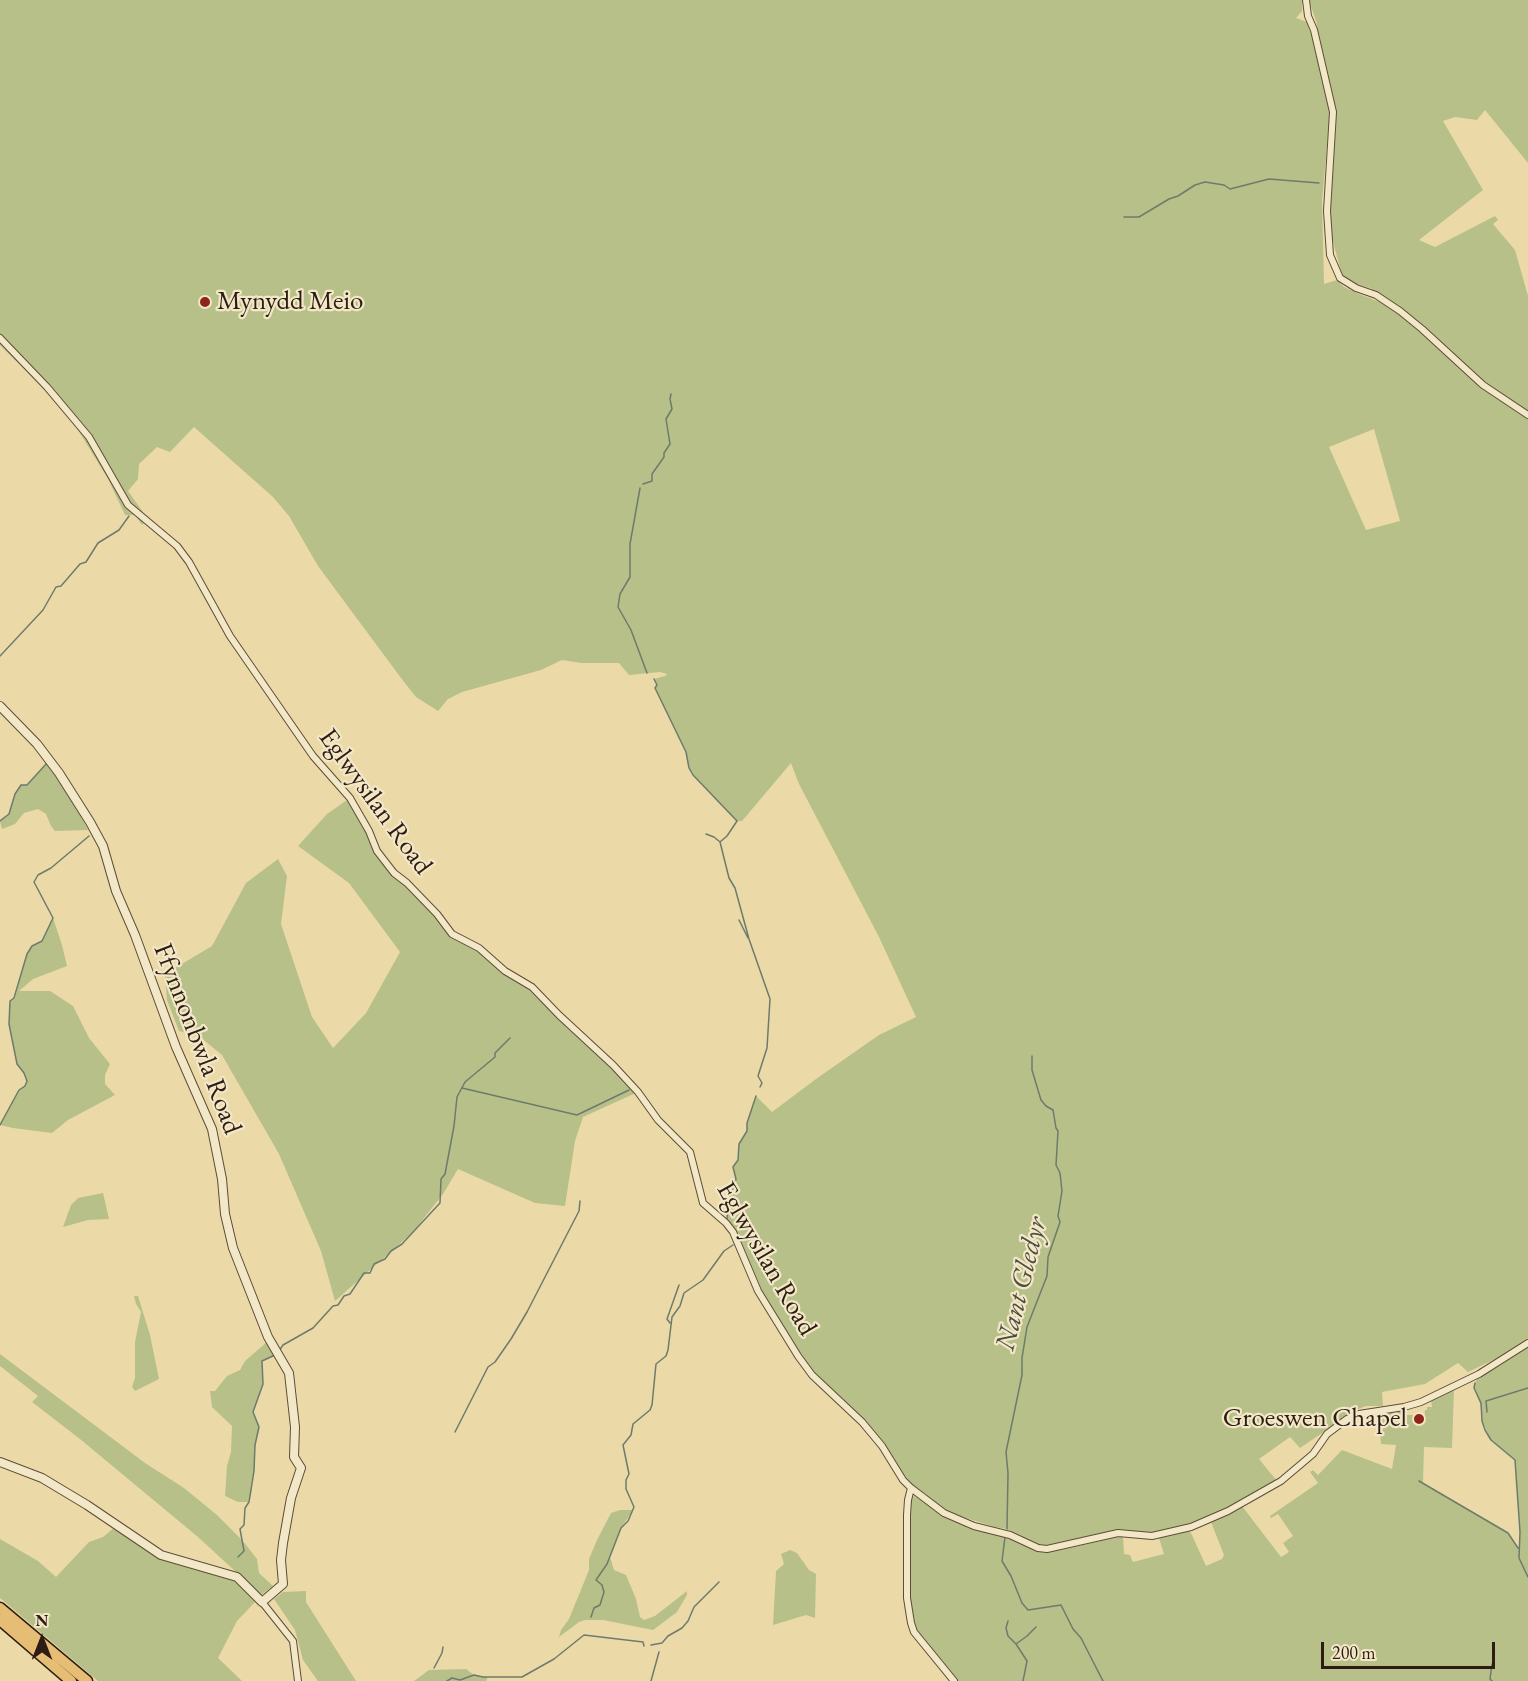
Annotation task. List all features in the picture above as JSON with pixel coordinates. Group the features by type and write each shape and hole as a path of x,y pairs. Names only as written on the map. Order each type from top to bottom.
{"highway":[{"path":"0,1608 87,1681"},
{"path":"0,1620 70,1681"}],"street":[{"path":"1306,0 1308,16 1317,40 1333,112 1327,211 1330,255 1340,278 1356,288 1376,295 1400,311 1483,385 1528,414"},
{"name":"Eglwysilan Road","path":"0,338 47,387 89,437 128,505 177,546 189,562 230,636 313,756 350,798 377,850 394,873 426,903 452,934 479,948 505,971 532,987 613,1065 638,1092 658,1120 690,1152 704,1203 733,1232 758,1291 798,1356 812,1375 862,1422 882,1446 903,1480 938,1508 959,1520 993,1532 1010,1535 1038,1548 1057,1548 1118,1533 1139,1536 1167,1534 1191,1527 1228,1511 1281,1482 1313,1454 1327,1434 1347,1419 1359,1414 1421,1402 1479,1374 1528,1343"},
{"name":"Ffynnonbwla Road","path":"0,706 37,744 59,773 103,846 116,891 176,1047 212,1129 222,1179 228,1228 242,1273 268,1337 289,1374 295,1426 294,1457 301,1468 291,1498 283,1543 281,1560 283,1584 262,1602"},
{"path":"0,1462 42,1478 161,1555 237,1577 262,1602 293,1641 298,1681"},
{"path":"911,1488 907,1515 907,1598 911,1623 914,1632 954,1681"}],"green space":[{"path":"0,0 1302,0 1302,11 1296,18 1307,22 1317,52 1330,112 1322,201 1324,284 1337,280 1344,287 1385,304 1405,318 1482,387 1528,418 1528,1338 1495,1359 1468,1372 1458,1363 1425,1384 1382,1392 1383,1406 1366,1406 1356,1410 1300,1448 1290,1437 1259,1459 1277,1481 1209,1517 1165,1532 1144,1533 1116,1530 1046,1546 1036,1544 1007,1529 947,1512 928,1499 926,1494 913,1487 870,1428 822,1382 803,1359 767,1302 741,1241 727,1219 728,1203 736,1179 733,1167 738,1160 739,1144 747,1131 747,1123 756,1096 772,1112 879,1035 916,1017 879,937 799,784 791,763 742,821 737,821 689,768 686,752 655,688 657,685 654,679 667,674 660,672 629,675 619,663 581,663 562,660 541,670 462,692 448,699 438,711 416,697 404,682 318,566 289,516 273,497 194,427 170,452 157,447 139,464 138,479 128,491 148,519 142,525 135,515 125,515 108,479 78,430 41,386 0,345","holes":["1374,429 1400,521 1366,530 1329,447"]},
{"path":"1309,0 1528,0 1528,163 1485,110 1477,120 1455,117 1443,121 1483,190 1419,240 1435,247 1495,216 1498,220 1493,224 1515,250 1528,296 1528,413 1483,383 1396,305 1370,288 1349,282 1342,275 1332,238 1330,218 1336,119 1316,21"},
{"path":"48,763 68,792 88,830 55,831 46,814 38,809 24,813 15,824 2,829 0,821 9,814 15,794 21,785 27,785"},
{"path":"350,798 389,865 452,934 479,948 514,977 532,987 638,1092 583,1117 575,1141 565,1206 535,1203 458,1169 443,1194 413,1232 335,1301 321,1251 279,1154 222,1055 200,1037 179,1031 167,1000 165,974 212,946 246,883 278,859 287,876 281,924 312,1017 333,1048 366,1013 400,952 349,883 298,846 327,814"},
{"path":"53,918 67,966 33,979 19,991 50,991 73,1006 89,1038 110,1064 105,1075 105,1084 115,1095 68,1120 52,1133 0,1125 19,1090 25,1086 27,1081 17,1064 9,1024 10,1001 15,998 27,954 32,946 42,941"},
{"path":"103,1193 109,1219 88,1220 63,1227 71,1205 78,1198"},
{"path":"134,1296 138,1296 150,1335 159,1379 135,1391 132,1387 135,1378 135,1342 141,1312"},
{"path":"268,1341 276,1355 262,1361 263,1384 253,1412 259,1427 255,1445 252,1489 249,1502 238,1502 225,1496 232,1426 212,1407 210,1391 215,1391 227,1376 240,1370 245,1361"},
{"path":"1528,1346 1528,1681 956,1681 917,1632 910,1601 910,1510 911,1498 914,1496 945,1516 967,1526 1043,1551 1061,1550 1123,1536 1124,1554 1130,1555 1133,1562 1164,1554 1159,1538 1190,1531 1206,1566 1222,1559 1224,1555 1211,1522 1242,1506 1281,1557 1289,1552 1283,1543 1293,1536 1278,1514 1271,1518 1270,1516 1318,1483 1310,1472 1313,1470 1318,1475 1342,1450 1392,1469 1396,1445 1381,1444 1378,1412 1403,1410 1404,1415 1413,1415 1413,1423 1424,1423 1425,1410 1427,1407 1432,1407 1431,1400 1454,1389 1452,1448 1424,1447 1423,1483 1508,1533 1519,1549 1515,1460 1491,1440 1482,1421 1482,1409 1474,1388 1477,1378"},
{"path":"0,1354 145,1463 184,1488 217,1515 257,1559 259,1573 273,1586 261,1595 198,1537 32,1402 38,1396 0,1366"},
{"path":"633,1510 621,1528 610,1557 614,1570 626,1575 636,1599 640,1617 644,1620 655,1616 687,1591 687,1595 677,1612 653,1630 603,1620 585,1620 559,1637 589,1570 589,1559 597,1540 611,1513"},
{"path":"115,1527 181,1565 230,1577 255,1602 237,1621 218,1658 242,1681 98,1681 0,1598 0,1539 38,1561 56,1577 89,1542 103,1537"},
{"path":"790,1550 797,1553 809,1570 816,1574 815,1618 806,1615 773,1625 776,1571 784,1564 781,1554"},
{"path":"306,1591 306,1602 356,1681 318,1681 303,1660 295,1630 274,1599 283,1592"},
{"path":"466,1669 474,1675 488,1677 486,1681 414,1681 429,1670"}],"waterway":[{"path":"1124,217 1139,217 1195,185 1205,182 1224,185 1230,189 1269,179 1319,183"},
{"path":"643,484 652,481 652,474 670,444 666,419 672,409 671,394"},
{"path":"640,488 630,544 630,577 620,594 618,607 631,630 647,673"},
{"path":"0,656 43,610 56,587 61,586 80,564 86,562 98,543 119,530 129,516"},
{"path":"654,679 657,685 655,688 686,752 693,775 737,821 720,842 729,878 735,888 749,939 770,999 767,1048 758,1076 762,1083 760,1087"},
{"path":"0,821 9,814 15,794 21,785 27,785 47,763"},
{"path":"706,834 720,842"},
{"path":"0,1125 19,1090 25,1086 27,1081 17,1064 9,1024 10,1001 14,998 27,954 32,946 42,941 53,918 34,882 38,875 51,868 89,836"},
{"path":"739,920 748,938"},
{"path":"279,1351 283,1345 313,1328 333,1306 338,1305 344,1296 350,1294 364,1273 370,1273 374,1264 385,1259 391,1251 402,1244 440,1203 441,1179 445,1174 457,1097 465,1082 495,1057 495,1053 510,1038"},
{"name":"Nant Gledyr","path":"1007,1529 1006,1452 1022,1375 1027,1327 1047,1276 1048,1257 1060,1222 1058,1216 1062,1191 1060,1173 1056,1165 1058,1131 1053,1110 1041,1100 1032,1070 1032,1056"},
{"path":"462,1088 577,1115 629,1090"},
{"path":"727,1219 728,1203 736,1179 733,1167 738,1160 739,1144 747,1131 747,1123 756,1096"},
{"path":"455,1432 488,1367 495,1362 527,1312 579,1211 580,1201"},
{"path":"591,1617 594,1608 600,1605 604,1592 602,1585 596,1580 607,1564 621,1528 628,1521 634,1507 626,1489 629,1474 623,1445 631,1435 633,1424 650,1410 656,1364 666,1356 672,1317 680,1306 684,1293 703,1280 724,1251 733,1245"},
{"path":"670,1323 667,1319 679,1285"},
{"path":"238,1557 244,1551 240,1529 244,1525 245,1508 249,1502 254,1471 255,1445 259,1427 253,1412 263,1384 262,1361 275,1355"},
{"path":"1475,1383 1474,1388 1481,1403 1485,1430 1491,1440 1515,1460 1520,1532 1519,1558 1528,1577"},
{"path":"1487,1412 1486,1401 1528,1388"},
{"path":"1419,1481 1508,1533 1518,1548"},
{"name":"Nant Gledyr","path":"1005,1537 1002,1561 1022,1603 1028,1610 1061,1605 1103,1681"},
{"path":"651,1645 662,1643 668,1636 682,1628 694,1607 719,1582"},
{"path":"1008,1621 1006,1628 1008,1636 1016,1644"},
{"path":"1023,1681 1027,1661 1016,1644 1036,1627"},
{"path":"447,1681 452,1678 460,1680 474,1675 522,1677 554,1659 584,1635 643,1642 644,1646"},
{"path":"434,1668 443,1647"},
{"path":"651,1681 659,1652"},
{"path":"1492,1664 1490,1679 1492,1681"}],"place":[{"name":"Mynydd Meio","path":"205,302"},
{"name":"Groeswen Chapel","path":"1419,1419"}]}
